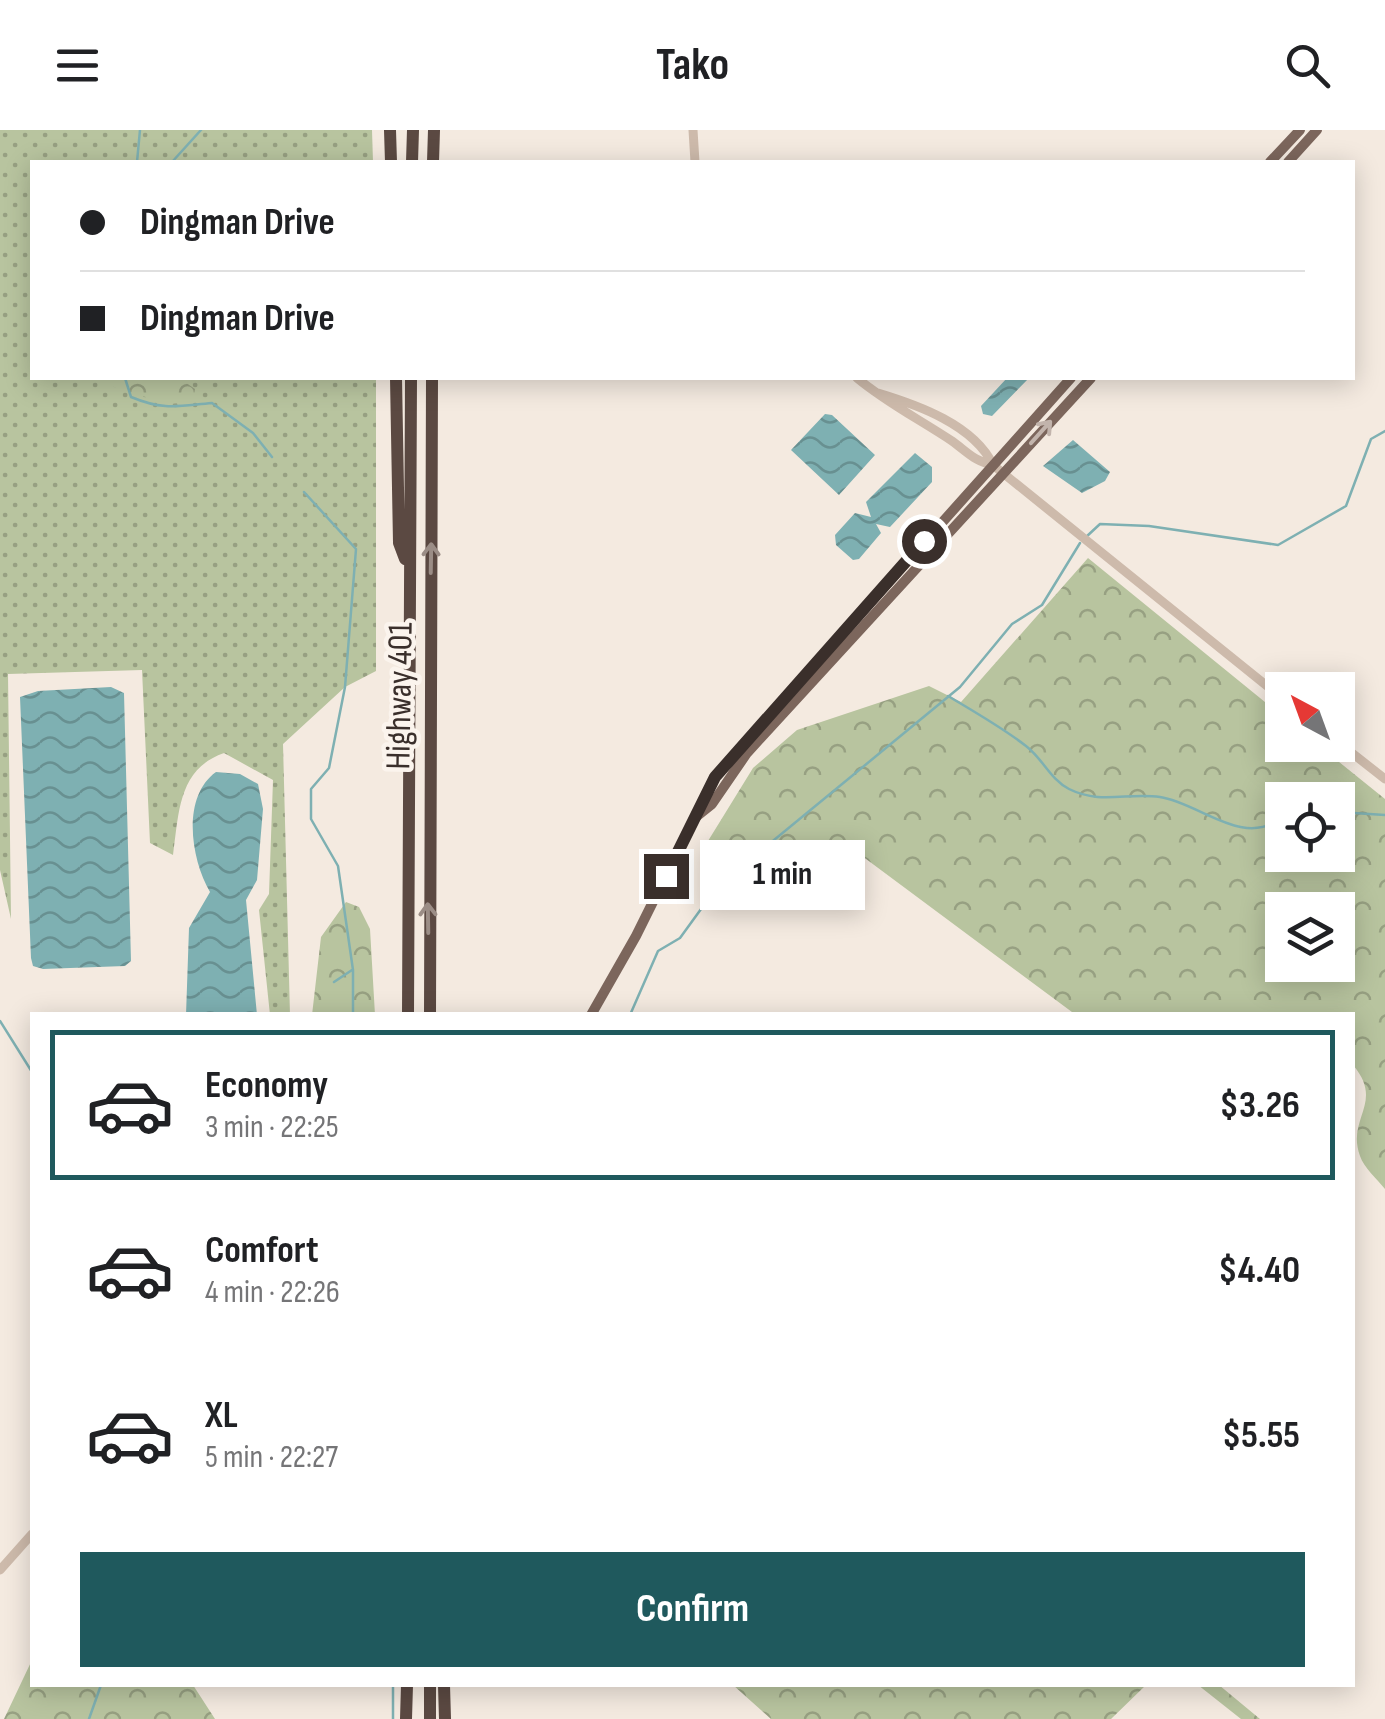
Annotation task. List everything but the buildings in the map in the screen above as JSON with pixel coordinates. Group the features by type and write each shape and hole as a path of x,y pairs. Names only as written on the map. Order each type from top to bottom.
{"highway":[{"path":"390,130 391,160"},
{"path":"412,130 412,160"},
{"path":"434,130 434,160"},
{"path":"396,380 399,543 408,568"},
{"name":"Highway 401","path":"408,1012 411,380"},
{"name":"Highway 401","path":"430,1012 432,380"},
{"path":"406,1687 406,1719"},
{"path":"430,1687 430,1719"},
{"path":"444,1687 444,1719"}],"main road":[{"path":"1272,160 1300,130"},
{"path":"1290,160 1318,130"},
{"path":"593,1012 696,817 702,796 746,738 1069,380"},
{"path":"696,817 712,804 747,754 1089,380"}],"street":[{"path":"693,130 695,160"},
{"path":"860,380 878,393 948,422 1089,547 1265,685"},
{"path":"1355,755 1385,779"},
{"path":"0,1570 30,1536"}],"green space":[{"path":"0,130 372,130 373,160 30,160 30,380 376,380 376,671 345,687 283,744 290,1012 270,1012 259,910 269,894 273,780 224,753 209,760 197,770 184,794 173,855 150,843 142,670 8,674 11,919 0,870"},
{"path":"91,380 182,380 195,389 193,402 168,404"},
{"path":"1088,558 1265,702 1265,762 1339,762 1385,799 1385,1189 1364,1165 1357,1143 1366,1090 1355,1068 1355,1012 1072,1012 862,856 768,870 758,879 759,891 708,841 753,768 797,730 929,686 961,702"},
{"path":"346,902 359,907 370,929 375,1012 312,1012 321,937"},
{"path":"30,1664 30,1687 194,1687 215,1719 4,1719"},
{"path":"735,1687 1144,1687 1111,1719 771,1719"},
{"path":"1201,1687 1221,1687 1260,1719 1241,1719"}],"water":[{"path":"1005,380 1027,380 992,416 983,414 981,406"},
{"path":"825,414 832,415 875,455 839,495 791,450"},
{"path":"1073,440 1110,472 1105,481 1082,493 1043,466"},
{"path":"915,453 932,467 932,482 890,527 876,524 881,533 859,559 853,560 836,545 835,535 855,513 871,517 866,502"},
{"path":"111,687 124,693 131,961 125,966 43,969 33,966 31,958 20,697 38,691"},
{"path":"216,772 240,774 258,784 263,809 257,880 246,900 257,1012 186,1012 189,928 210,892 198,863 193,829 198,797"}],"waterway":[{"path":"137,160 140,130"},
{"path":"174,160 201,130"},
{"path":"126,380 131,397 153,404 212,403 253,433 272,457"},
{"path":"1086,537 1100,524 1149,526 1278,545 1346,506 1371,439 1385,431"},
{"path":"304,492 356,549 345,687 329,768 311,789 311,819 338,866 353,970 353,1012"},
{"path":"631,1012 658,951 680,938 717,887 960,687 1012,624 1042,605 1080,543"},
{"path":"948,696 1017,739 1062,785 1081,794 1160,797 1236,826 1265,826"},
{"path":"1355,813 1385,815"},
{"path":"334,982 352,970"},
{"path":"0,1021 30,1069"},
{"path":"89,1719 100,1687"},
{"path":"393,1687 393,1719"}],"route":[{"path":"666,876 696,817 702,796 715,777 924,541"}]}
